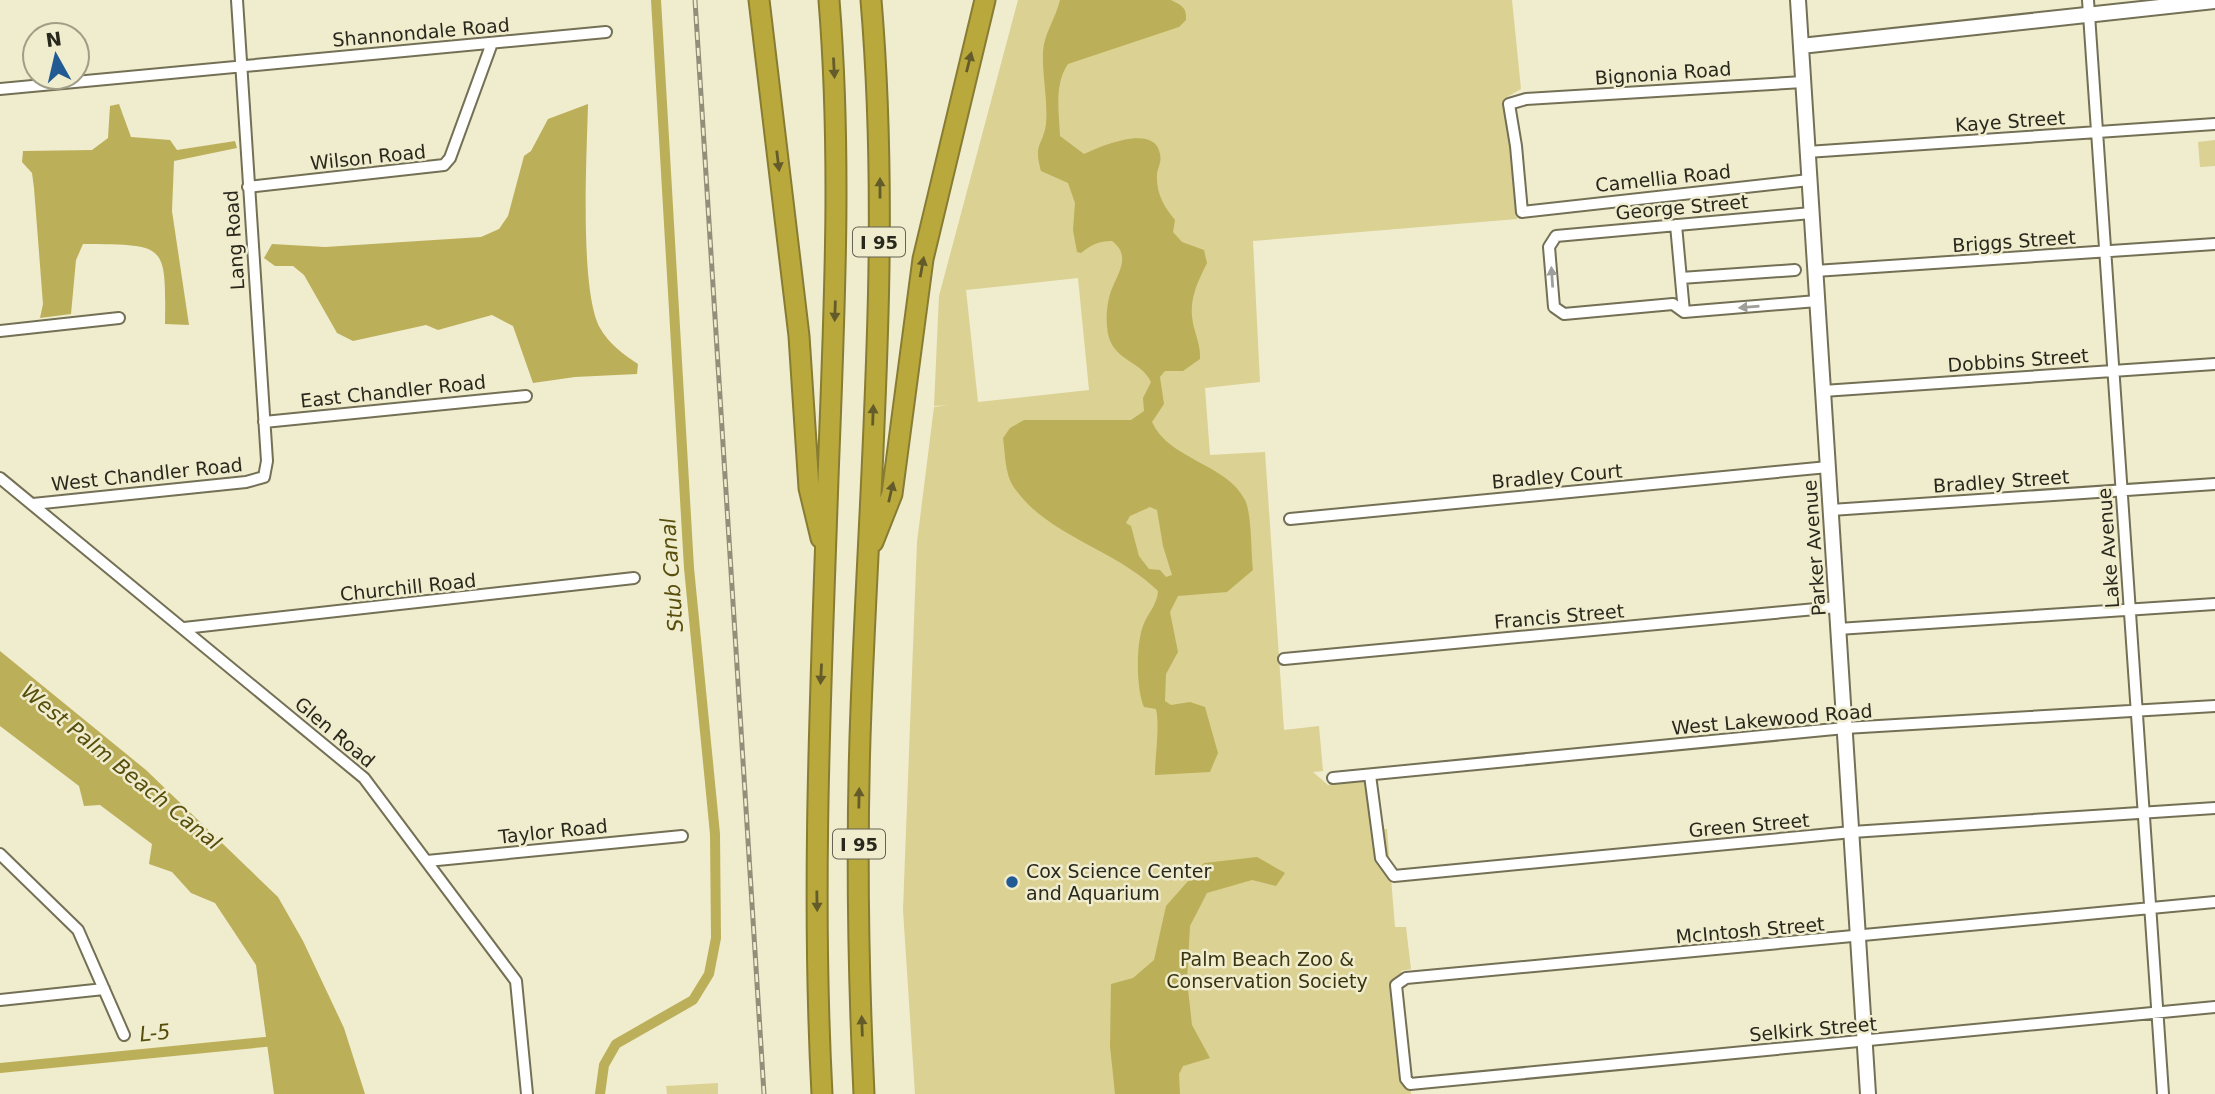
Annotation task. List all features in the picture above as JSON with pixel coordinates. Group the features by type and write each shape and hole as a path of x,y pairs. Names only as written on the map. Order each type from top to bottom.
{"highway":[{"path":"759,0 799,336 809,488 826,555"},
{"name":"I 95","path":"822,1094 817,796 837,172 829,0"},
{"name":"I 95","path":"864,1094 859,881 861,722 880,196 872,0"},
{"path":"868,556 892,494 923,259 985,0"}],"street":[{"name":"Lang Road","path":"237,0 267,461 264,477"},
{"name":"Parker Avenue","path":"1798,0 1868,1094"},
{"path":"1801,46 2089,7 2215,1"},
{"name":"Lake Avenue","path":"2089,7 2163,1094"},
{"name":"Shannondale Road","path":"0,89 606,32"},
{"name":"Wilson Road","path":"248,187 444,165 450,158 492,43"},
{"name":"Bignonia Road","path":"1522,212 1509,104 1526,99 1803,82"},
{"name":"Kaye Street","path":"1807,152 2215,124"},
{"name":"Camellia Road","path":"1522,212 1809,180"},
{"name":"George Street","path":"1684,312 1674,304 1564,314 1554,307 1549,247 1556,236 1811,213"},
{"path":"1676,225 1684,312 1817,301"},
{"name":"Briggs Street","path":"1815,271 2215,244"},
{"path":"1681,278 1795,270"},
{"path":"0,331 119,318"},
{"name":"Dobbins Street","path":"1823,391 2215,364"},
{"name":"East Chandler Road","path":"264,422 526,396"},
{"name":"Bradley Court","path":"1290,519 1828,467"},
{"name":"West Chandler Road","path":"33,504 246,482 264,477"},
{"name":"Glen Road","path":"0,478 364,778 516,981 527,1094"},
{"name":"Bradley Street","path":"1830,510 2215,484"},
{"name":"Churchill Road","path":"184,628 634,578"},
{"path":"1838,629 2215,604"},
{"name":"Francis Street","path":"1284,659 1837,607"},
{"name":"West Lakewood Road","path":"1333,778 1845,728 2215,706"},
{"name":"Green Street","path":"1370,775 1381,858 1387,871 1394,876 1852,832 2215,808"},
{"name":"Taylor Road","path":"427,861 682,836"},
{"path":"0,854 78,930 124,1035"},
{"name":"McIntosh Street","path":"1413,1084 1406,1079 1396,985 1402,979 1858,938 2215,902"},
{"path":"0,1000 104,989"},
{"name":"Selkirk Street","path":"1413,1084 2215,1007"}],"green space":[{"name":"Palm Beach Zoo & Conservation Society","path":"1018,0 1512,0 1521,89 1507,97 1517,219 1253,241 1260,382 1205,388 1210,455 1265,452 1284,730 1319,726 1323,771 1313,772 1328,785 1375,779 1382,829 1387,829 1395,927 1406,927 1411,969 1401,971 1411,1094 915,1094 903,910 917,542 934,407 948,405 934,406 939,296","holes":["1078,278 1089,390 978,402 966,290"]},
{"path":"2215,140 2215,166 2200,167 2198,142"},
{"path":"718,1083 718,1094 667,1094 666,1086"}],"water":[{"path":"1060,0 1171,0 1185,12 1186,20 1179,27 1068,64 1061,80 1058,108 1060,136 1084,154 1126,139 1148,140 1156,145 1160,154 1157,172 1159,194 1175,220 1173,232 1182,242 1204,250 1207,263 1192,302 1200,359 1183,371 1165,371 1160,377 1164,404 1152,422 1160,435 1171,445 1212,469 1236,488 1245,500 1249,514 1253,570 1227,592 1178,596 1170,612 1178,652 1166,674 1165,701 1171,705 1190,702 1205,707 1218,753 1210,772 1155,775 1156,709 1144,707 1139,689 1138,666 1141,634 1158,591 1141,576 1044,518 1013,486 1007,469 1003,438 1010,428 1024,420 1131,420 1144,411 1143,398 1151,382 1140,368 1113,347 1109,338 1108,302 1122,260 1118,247 1112,241 1107,241 1095,244 1081,253 1077,252 1073,230 1075,203 1068,183 1041,171 1038,150 1046,124 1043,52","holes":["1150,507 1157,510 1163,546 1172,575 1166,577 1160,570 1149,569 1139,556 1131,526 1126,523 1130,516"]},
{"path":"119,104 131,137 170,140 177,150 235,141 237,148 174,161 172,211 189,325 165,324 164,277 161,263 155,254 146,248 110,244 83,244 76,260 71,314 40,318 43,304 34,188 32,173 22,162 23,151 92,150 108,138 110,106"},
{"path":"588,104 586,220 593,309 600,328 608,339 638,364 637,374 575,377 533,383 513,326 492,315 438,330 426,325 353,341 337,333 304,275 293,266 275,266 264,258 272,244 325,247 481,237 499,229 508,216 524,156 531,151 548,119"},
{"name":"West Palm Beach Canal","path":"0,651 146,770 278,897 303,941 344,1028 365,1094 274,1094 256,965 215,903 191,893 172,872 149,864 152,844 100,805 84,806 79,786 0,726"},
{"path":"1257,857 1285,873 1276,886 1252,880 1207,893 1190,926 1187,980 1192,1025 1210,1058 1183,1066 1179,1074 1180,1094 1115,1094 1110,1046 1111,984 1133,978 1154,960 1166,906 1204,863"}],"waterway":[{"name":"Stub Canal","path":"600,1094 604,1065 616,1044 693,1000 709,974 716,938 715,834 689,568 656,0"},
{"name":"L-5","path":"0,1068 275,1041"}],"railway":[{"path":"695,0 764,1094"}],"place":[{"name":"Cox Science Center and Aquarium","path":"1012,882"}]}
